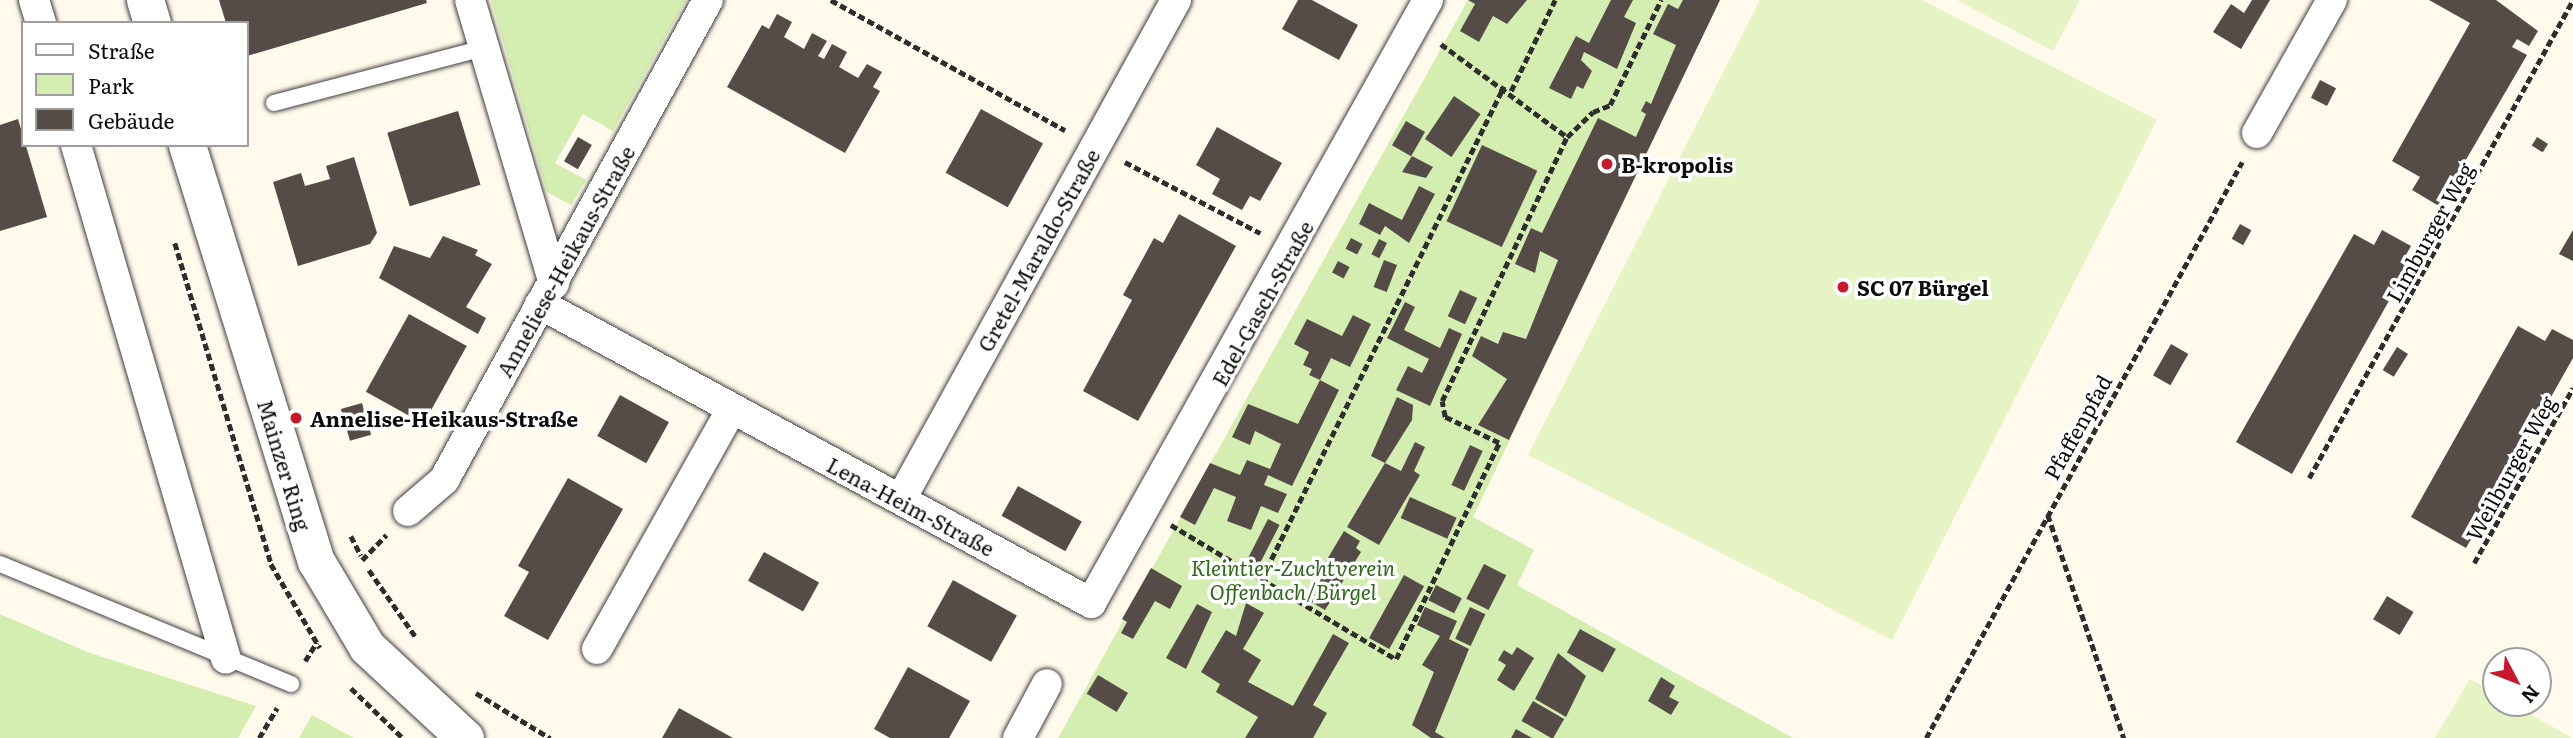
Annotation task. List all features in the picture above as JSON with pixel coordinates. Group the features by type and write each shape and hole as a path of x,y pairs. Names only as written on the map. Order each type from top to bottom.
{"street":[{"path":"34,0 40,21"},
{"path":"145,0 151,21"},
{"path":"470,0 547,294"},
{"name":"Anneliese-Heikaus-Straße","path":"408,511 444,480 708,0"},
{"name":"Gretel-Maraldo-Straße","path":"901,499 1176,0"},
{"name":"Edel-Gasch-Straße","path":"1091,603 1292,250 1429,0"},
{"path":"2258,133 2332,0"},
{"path":"77,147 226,659"},
{"name":"Mainzer Ring","path":"188,147 317,561 367,647 465,738"},
{"name":"Lena-Heim-Straße","path":"547,294 730,412 901,499 1091,603"},
{"path":"597,649 730,412"},
{"path":"1018,738 1047,684"}],"lane":[{"path":"274,103 483,48"},
{"path":"0,564 291,684"}],"path":[{"path":"831,0 1095,146 1292,250"},
{"path":"1511,91 1555,0"},
{"path":"1146,510 1396,659 1499,443 1445,417 1441,401 1567,137 1592,112 1611,106 1661,0"},
{"name":"Limburger Weg","path":"2309,478 2573,0"},
{"path":"1414,26 1511,91 1567,137"},
{"path":"1262,578 1504,86"},
{"name":"Pfaffenpfad","path":"1926,738 2258,133"},
{"path":"173,238 219,396"},
{"name":"Weilburger Weg","path":"2474,563 2573,388"},
{"path":"2048,514 2124,738"},
{"path":"346,528 407,627 426,647"},
{"path":"466,685 550,738"}],"green space":[{"path":"491,0 686,0 613,131 583,114 555,163 586,180 571,205 547,192"},
{"name":"Kleintier-Zuchtverein Offenbach/Bürgel","path":"1468,0 1720,0 1473,517 1534,550 1517,585 1793,738 1058,738"},
{"name":"SC 07 Bürgel","path":"1760,0 1922,0 2157,120 1892,640 1528,455"},
{"path":"1957,0 2080,0 2053,51"},
{"path":"0,614 87,652 256,706 238,738 0,738"},
{"path":"2470,679 2482,686 2482,717 2535,717 2572,738 2435,738"},
{"path":"312,715 354,738 299,738"}],"building":[{"path":"219,0 426,0 427,3 248,56 248,21 225,21"},
{"path":"1298,0 1312,0 1358,25 1339,60 1282,29"},
{"path":"1468,0 1527,0 1507,24 1493,16 1479,42 1460,31 1475,4"},
{"path":"1611,0 1633,0 1624,17 1636,23 1617,69 1584,52 1581,60 1592,71 1583,89 1577,86 1571,99 1549,88 1576,36 1589,43"},
{"path":"1683,0 1720,0 1509,440 1478,425 1507,379 1472,356 1481,336 1498,344 1503,332 1526,339 1558,260 1540,251 1535,273 1515,264 1531,228 1542,233 1598,118 1636,137 1646,114 1641,111 1646,101 1651,104 1676,45 1653,34 1668,4 1678,9"},
{"path":"2252,0 2270,0 2241,49 2213,32 2231,4 2244,13"},
{"path":"2429,0 2496,0 2538,31 2529,46 2517,39 2512,47 2527,55 2439,206 2412,190 2420,177 2392,161 2470,23"},
{"path":"777,14 792,22 784,37 804,49 812,33 827,41 818,56 824,59 832,44 847,52 839,67 858,78 867,64 882,72 873,87 880,91 845,153 727,87 762,25 769,29"},
{"path":"2320,80 2336,88 2327,106 2311,98"},
{"path":"1454,96 1481,114 1451,157 1425,139"},
{"path":"981,109 1043,143 1008,207 946,173"},
{"path":"458,111 481,185 410,206 387,133"},
{"path":"18,119 21,147 26,147 47,217 0,231 0,125"},
{"path":"1406,121 1425,132 1411,156 1392,145"},
{"path":"1217,127 1282,163 1260,201 1250,196 1242,210 1212,194 1220,179 1196,165"},
{"path":"578,137 592,145 578,169 564,161"},
{"path":"2537,137 2548,144 2543,152 2532,145"},
{"path":"1482,145 1537,171 1502,247 1447,221"},
{"path":"1412,156 1433,167 1426,178 1402,172"},
{"path":"354,157 377,233 370,244 298,266 273,182 301,173 305,186 330,179 326,166"},
{"path":"1419,186 1435,194 1409,243 1385,226 1380,235 1359,224 1369,203 1402,220"},
{"path":"1179,214 1236,246 1138,421 1083,391 1132,300 1123,295 1154,238 1163,243"},
{"path":"2240,224 2251,230 2243,245 2232,239"},
{"path":"2382,230 2411,246 2402,262 2409,265 2292,474 2236,442 2354,234 2374,245"},
{"path":"2573,230 2573,261 2559,254"},
{"path":"443,236 478,250 475,255 492,264 466,307 486,318 478,334 379,278 394,246 430,258"},
{"path":"1351,238 1363,244 1357,255 1346,249"},
{"path":"1379,239 1387,243 1379,258 1371,254"},
{"path":"1384,260 1397,265 1387,292 1374,287"},
{"path":"1338,261 1350,267 1344,278 1332,273"},
{"path":"1460,290 1477,298 1465,324 1448,316"},
{"path":"1405,302 1415,307 1404,330 1440,348 1449,328 1462,334 1430,406 1396,390 1408,366 1422,373 1429,359 1387,338"},
{"path":"409,314 467,346 424,424 366,392"},
{"path":"1353,315 1371,324 1350,367 1331,358 1320,380 1309,375 1312,369 1303,365 1309,352 1294,344 1307,319 1342,336"},
{"path":"2518,326 2545,341 2552,329 2573,340 2573,358 2466,548 2411,517"},
{"path":"2171,344 2188,354 2170,385 2153,375"},
{"path":"2397,347 2408,354 2394,377 2383,370"},
{"path":"1320,380 1339,390 1292,486 1268,475 1264,485 1287,494 1278,513 1261,506 1251,530 1227,521 1236,497 1214,488 1195,525 1180,517 1210,463 1240,475 1247,460 1270,469 1281,444 1255,431 1250,445 1232,437 1248,404 1298,424"},
{"path":"620,395 669,422 646,463 597,436"},
{"path":"1397,397 1413,405 1412,420 1385,463 1371,456"},
{"path":"362,403 371,435 350,441 341,409"},
{"path":"1415,442 1425,447 1414,471 1420,475 1379,545 1347,527 1385,463 1401,471"},
{"path":"1470,445 1483,451 1464,491 1451,485"},
{"path":"568,478 623,509 548,640 504,616 529,572 518,566"},
{"path":"1018,486 1082,521 1065,551 1002,516"},
{"path":"1410,497 1457,518 1447,539 1401,518"},
{"path":"1268,519 1280,525 1257,569 1245,564"},
{"path":"1344,531 1360,541 1356,548 1361,552 1325,610 1304,598"},
{"path":"764,552 819,583 803,611 748,581"},
{"path":"1484,564 1506,575 1489,610 1466,599"},
{"path":"1151,568 1182,586 1170,609 1155,601 1133,639 1121,633 1127,622 1122,619"},
{"path":"1404,575 1424,586 1389,649 1369,638"},
{"path":"953,580 1017,615 991,662 927,626"},
{"path":"1436,585 1462,598 1454,613 1428,600"},
{"path":"2387,596 2414,612 2400,635 2373,619"},
{"path":"1246,603 1264,613 1243,649 1261,660 1248,682 1293,706 1333,634 1349,643 1313,705 1327,713 1313,738 1245,738 1258,717 1216,692 1220,684 1201,672 1226,630 1236,636"},
{"path":"1197,604 1212,612 1186,669 1166,658"},
{"path":"1425,607 1457,621 1449,639 1469,649 1435,732 1445,738 1431,738 1412,725 1434,672 1422,665 1440,636 1417,625"},
{"path":"1470,607 1485,614 1471,646 1455,639"},
{"path":"1580,629 1616,649 1603,672 1567,653"},
{"path":"1517,647 1534,658 1514,691 1497,680 1506,665 1498,660 1504,650 1512,655"},
{"path":"1558,653 1586,676 1566,717 1535,699"},
{"path":"908,667 970,701 949,738 890,738 874,729"},
{"path":"1098,675 1128,693 1117,712 1087,694"},
{"path":"1661,677 1675,686 1669,697 1679,702 1671,715 1648,701"},
{"path":"1533,701 1564,719 1553,738 1522,721"},
{"path":"679,708 733,738 662,738"},
{"path":"1516,729 1532,738 1511,738"}],"place":[{"name":"B-kropolis","path":"1607,164"},
{"name":"SC 07 Bürgel","path":"1843,287"},
{"name":"Annelise-Heikaus-Straße","path":"296,418"}]}
